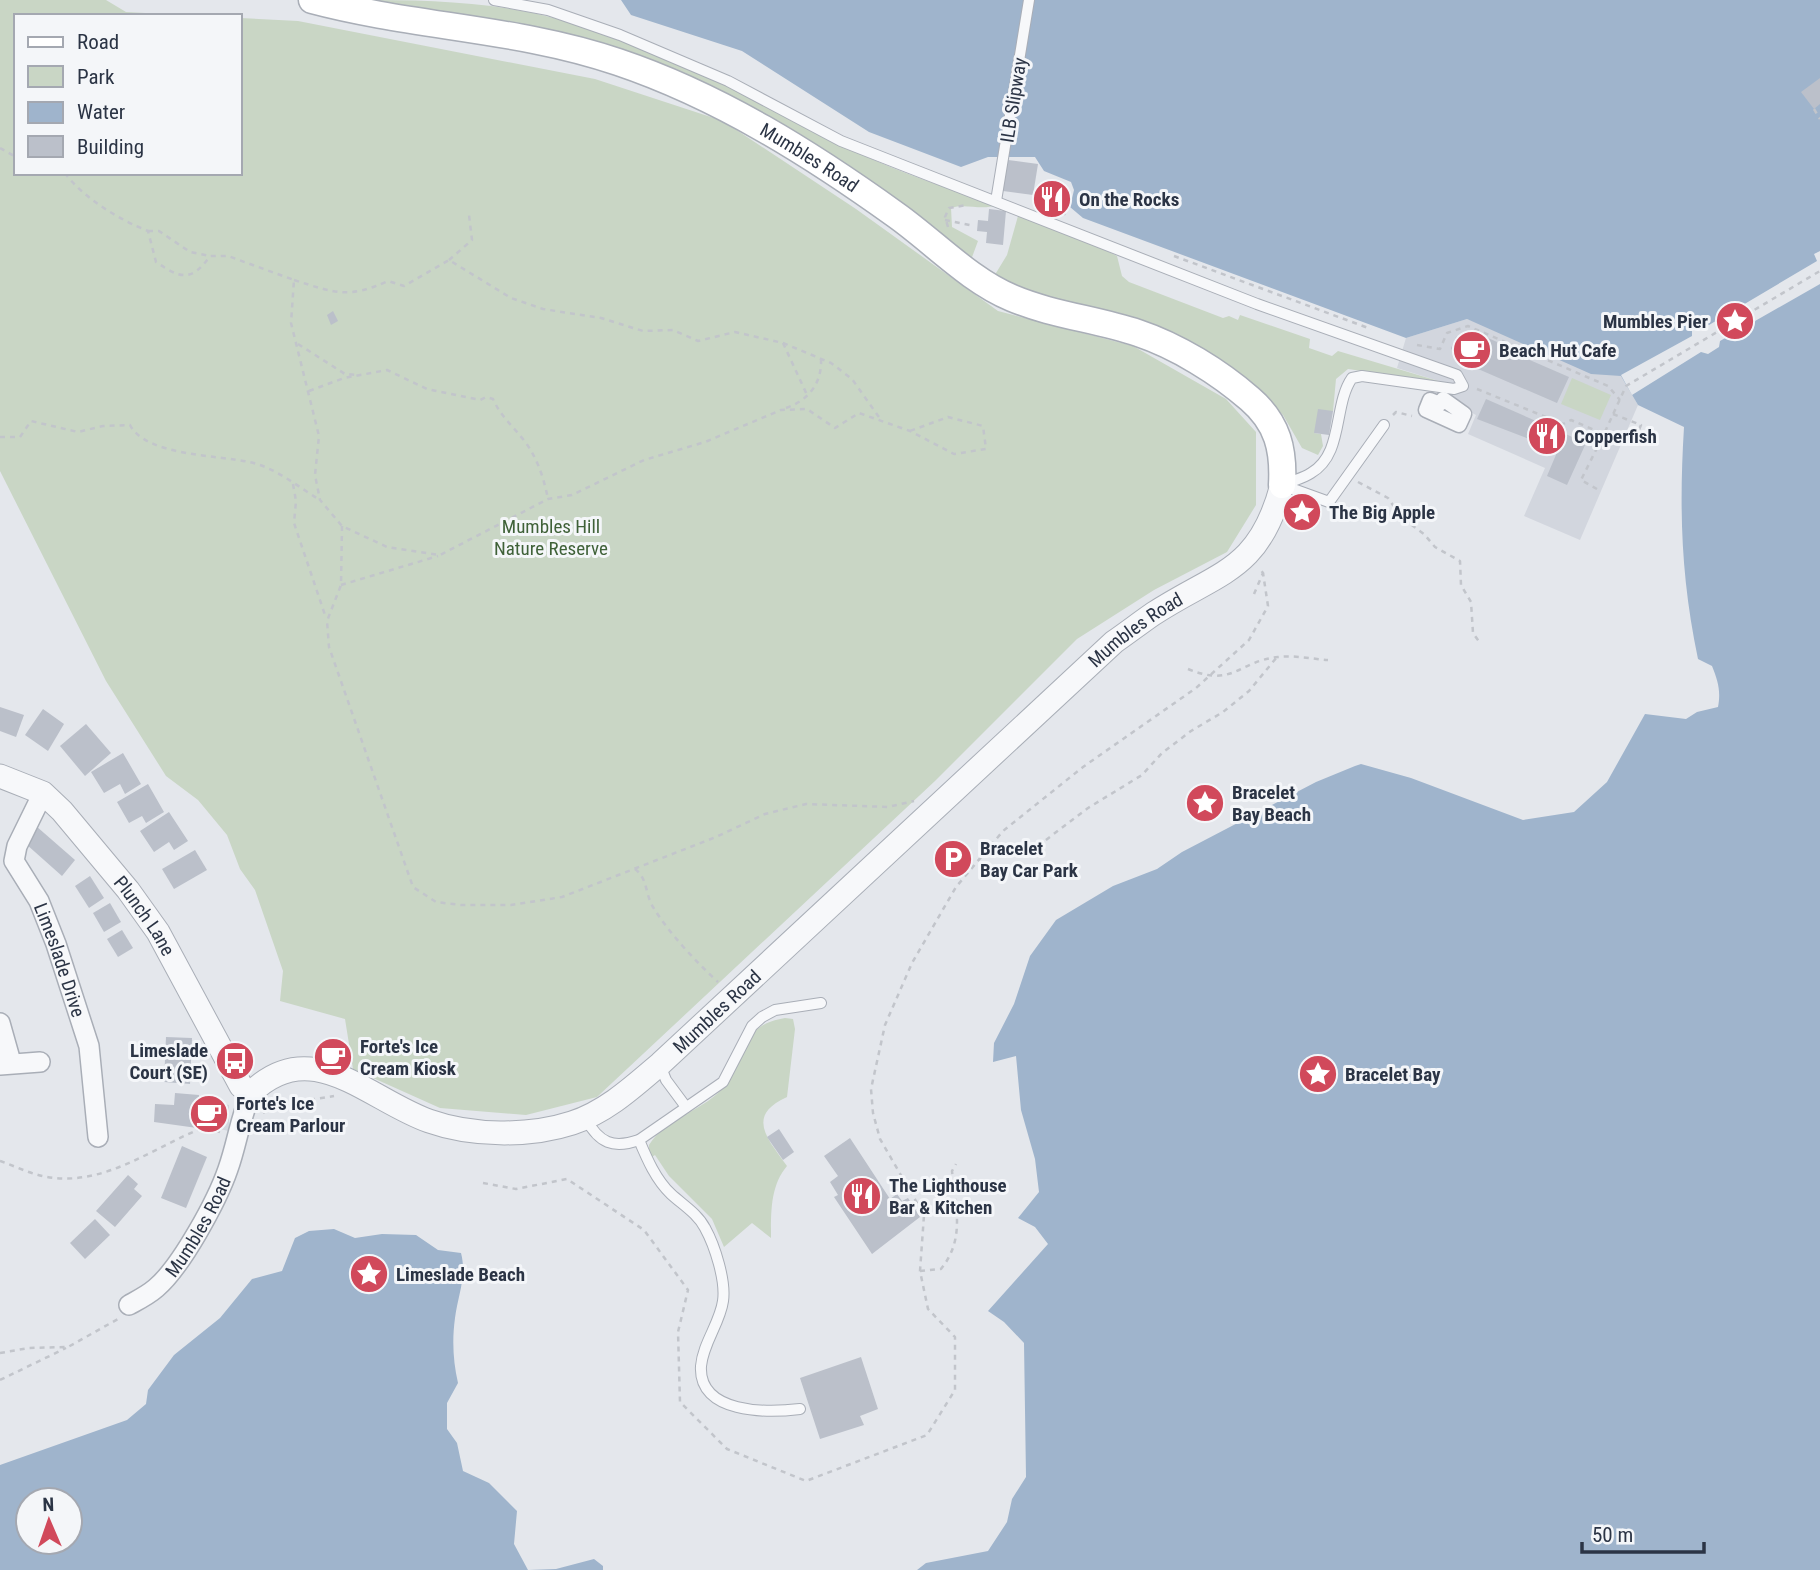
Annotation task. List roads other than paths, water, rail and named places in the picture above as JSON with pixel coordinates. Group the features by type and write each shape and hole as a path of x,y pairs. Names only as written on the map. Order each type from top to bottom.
{"main road":[{"name":"Mumbles Road","path":"312,0 371,14 487,30 616,61 718,103 885,208 971,273 1010,297 1071,317 1139,333 1211,371 1250,399 1274,427 1283,456 1282,485"}],"street":[{"name":"Mumbles Road","path":"129,1305 156,1287 169,1274 207,1215 220,1190 241,1115 251,1093 269,1077 303,1068 333,1073 405,1111 465,1130 534,1130 586,1118 618,1099 660,1064 1114,642 1154,613 1220,578 1246,556 1269,522 1282,485"},
{"name":"Plunch Lane","path":"0,776 43,793 62,811 146,914 241,1086 251,1093"},
{"name":"Limeslade Drive","path":"43,793 16,846 14,861 39,901 48,922 89,1046 98,1138"},
{"path":"0,1023 5,1063 40,1062"}],"lane":[{"path":"494,0 548,10 620,35 728,81 841,141 1257,304 1457,375 1463,386 1454,389 1362,376 1352,378 1343,395 1329,452 1313,472 1282,485"},
{"name":"ILB Slipway","path":"996,201 1029,0"},
{"path":"1282,485 1329,502 1384,425"},
{"path":"586,1118 594,1133 607,1144 624,1145 639,1140 723,1082 752,1026 762,1017 775,1010 821,1003"},
{"path":"660,1064 666,1080 686,1107"},
{"path":"639,1140 653,1170 670,1194 705,1228 724,1289 723,1304 701,1366 705,1387 715,1398 739,1408 782,1411 800,1409"}],"water":[{"path":"621,0 1820,0 1820,1570 917,1570 926,1563 988,1551 1007,1522 1012,1499 1026,1477 1024,1343 1004,1322 988,1311 1048,1244 1035,1227 1018,1218 1039,1192 1035,1159 1021,1110 1016,1056 993,1062 994,1043 1014,1004 1030,956 1056,920 1113,886 1157,869 1182,852 1316,782 1355,766 1361,764 1411,778 1523,820 1574,812 1607,782 1645,714 1686,719 1697,712 1718,707 1716,676 1712,666 1698,659 1688,600 1682,515 1684,427 1638,405 1621,376 1591,374 1467,319 1406,338 1083,218 1070,207 1074,190 1071,182 1044,171 1035,157 988,157 961,167 869,132 742,51 631,15"},
{"path":"334,1229 355,1238 382,1234 416,1235 438,1250 461,1253 463,1278 453,1342 458,1383 447,1403 447,1429 457,1443 463,1471 489,1483 517,1511 514,1544 528,1570 0,1570 0,1465 127,1420 146,1404 148,1390 174,1355 220,1318 252,1279 282,1271 295,1238 309,1231"},
{"path":"594,1559 603,1566 603,1570 528,1570 556,1569"}],"place":[{"name":"On the Rocks","path":"1052,199"},
{"name":"Mumbles Pier","path":"1735,321"},
{"name":"Beach Hut Cafe","path":"1472,350"},
{"name":"Copperfish","path":"1547,436"},
{"name":"The Big Apple","path":"1302,512"},
{"name":"Bracelet Bay Beach","path":"1205,803"},
{"name":"Bracelet Bay Car Park","path":"953,859"},
{"name":"Forte's Ice Cream Kiosk","path":"333,1057"},
{"name":"Limeslade Court (SE)","path":"235,1061"},
{"name":"Bracelet Bay","path":"1318,1074"},
{"name":"Forte's Ice Cream Parlour","path":"209,1114"},
{"name":"The Lighthouse Bar & Kitchen","path":"862,1196"},
{"name":"Limeslade Beach","path":"369,1274"}],"park label":[{"name":"Mumbles Hill Nature Reserve","path":"551,537"}]}
